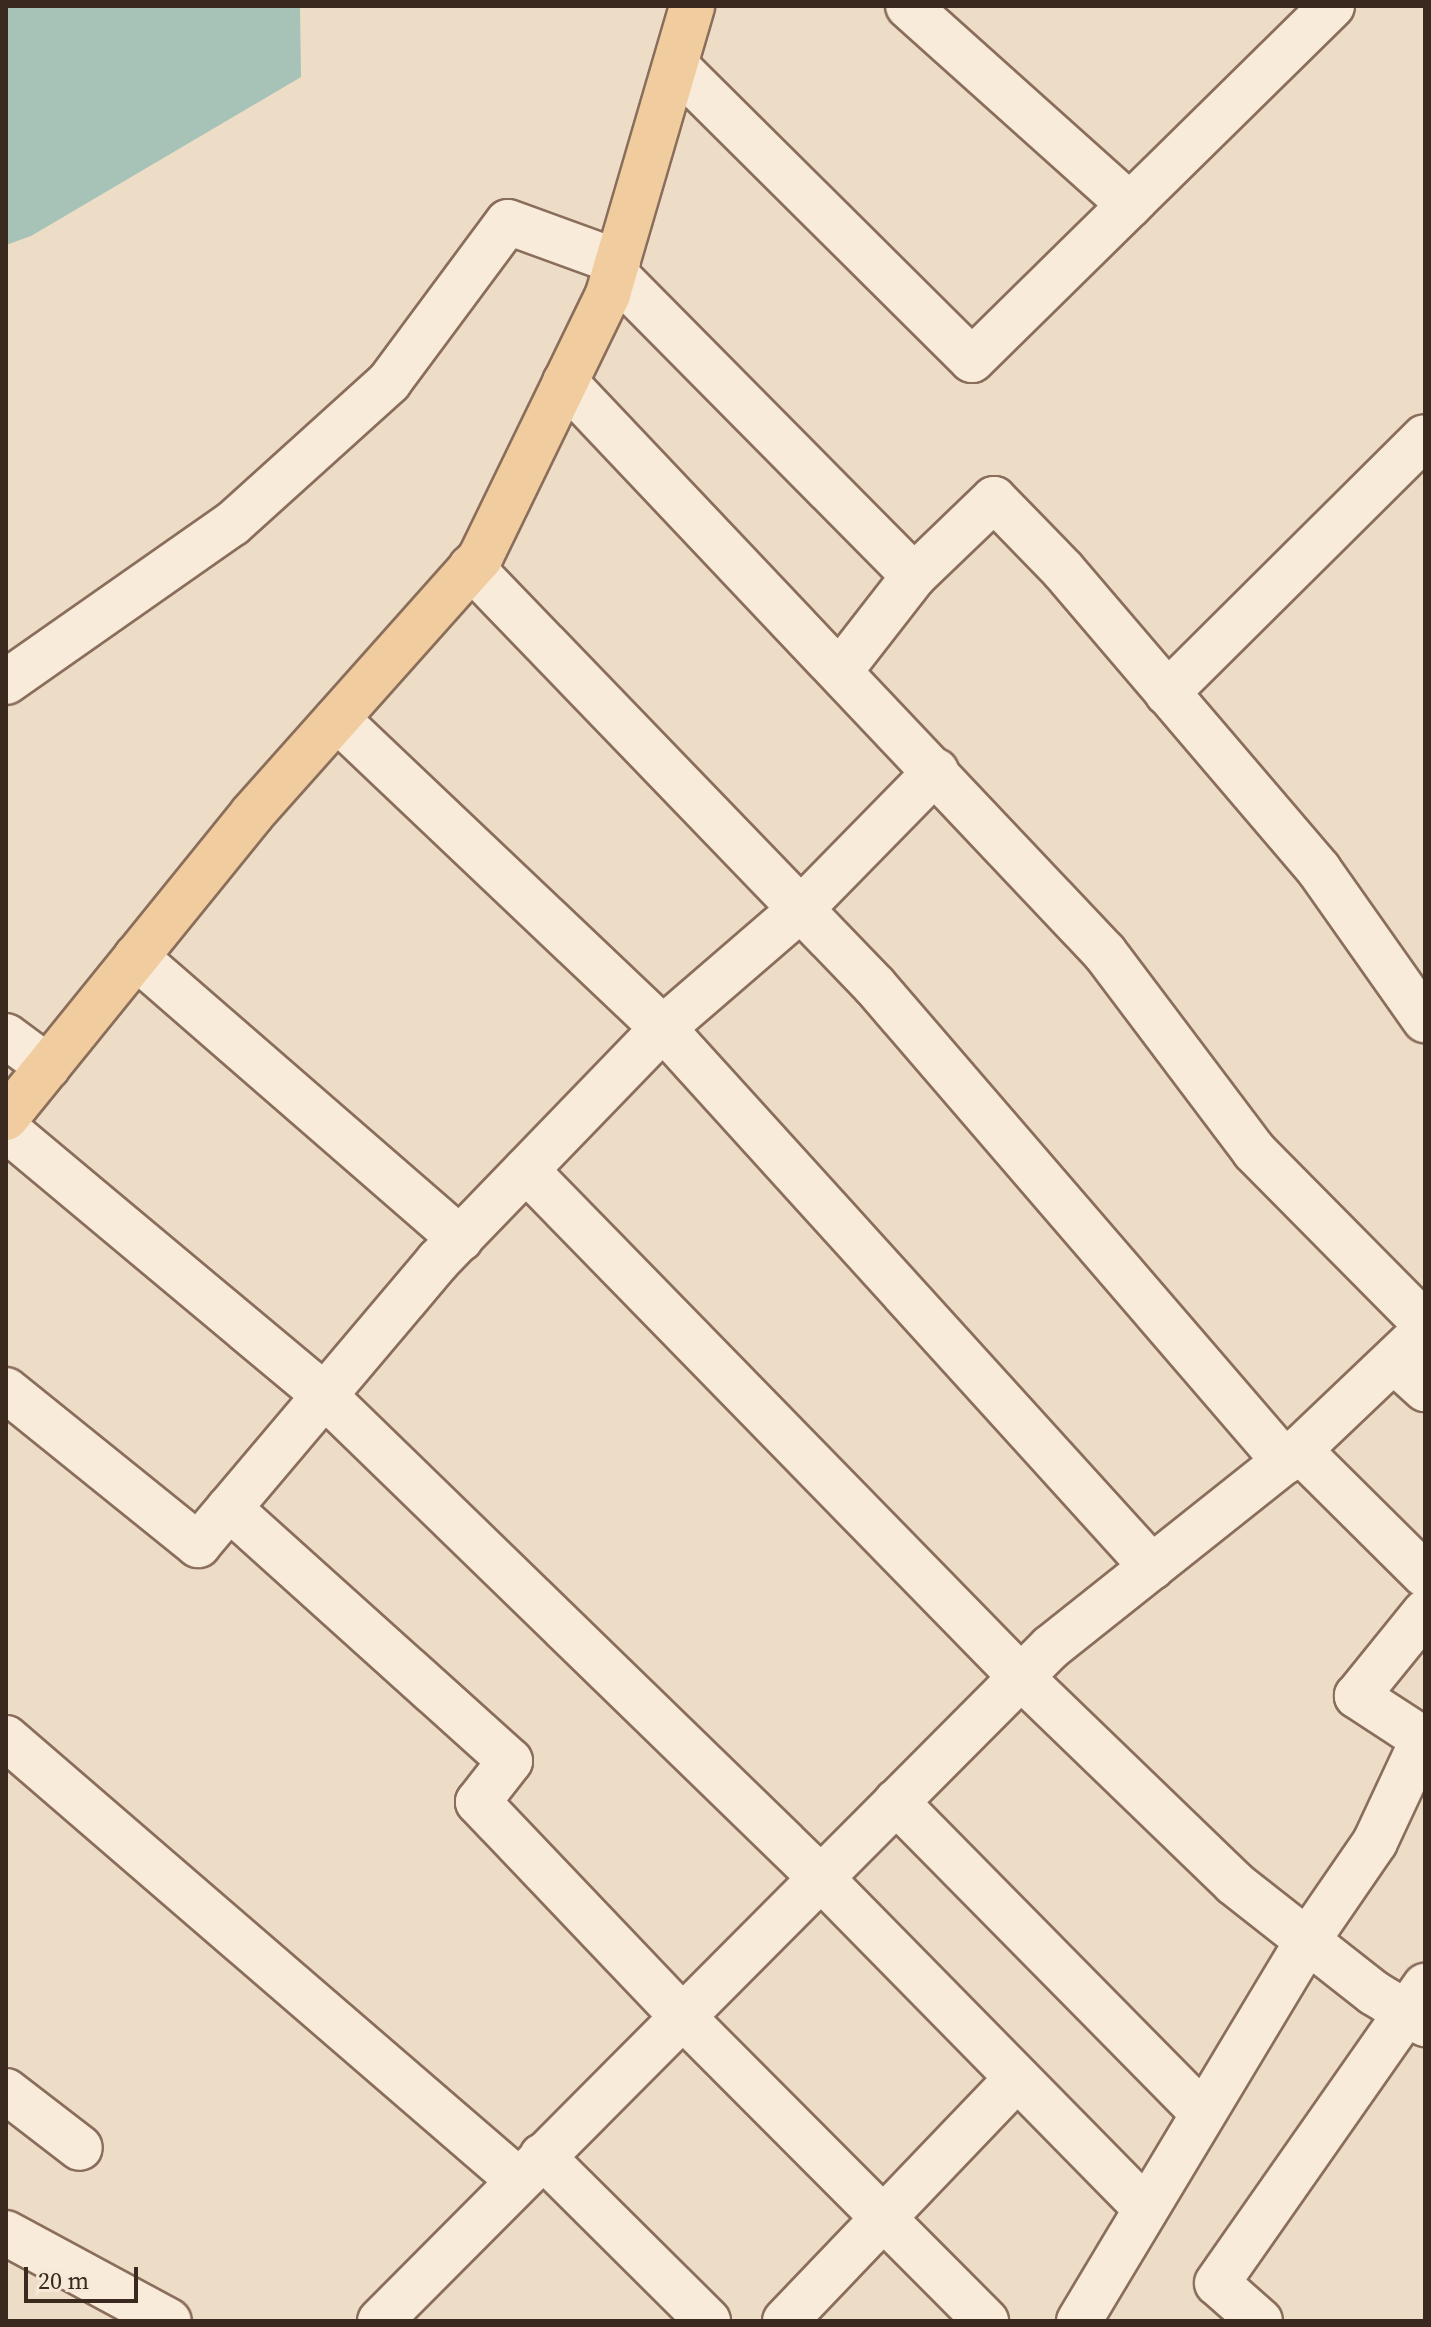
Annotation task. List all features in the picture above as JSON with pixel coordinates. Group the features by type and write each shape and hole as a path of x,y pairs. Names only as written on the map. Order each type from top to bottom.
{"main road":[{"path":"6,1118 136,957 337,719 471,567 565,382 616,268 692,6"}],"street":[{"path":"908,6 1130,205"},
{"path":"676,66 972,360 1332,6"},
{"path":"6,682 232,524 389,382 508,222 616,268 914,576"},
{"path":"380,2321 1021,1677 1152,1567 1292,1456 1410,1375 1425,1327 1254,1151 1105,953 565,382"},
{"path":"1167,693 1425,437"},
{"path":"840,671 914,576 994,499 1319,870 1425,1020"},
{"path":"471,567 875,986 1292,1456 1425,1575"},
{"path":"337,719 663,1028 1152,1567"},
{"path":"6,1390 198,1545 460,1239 663,1028 801,909 936,771"},
{"path":"136,957 460,1239"},
{"path":"6,1036 48,1067"},
{"path":"6,1129 324,1395 821,1878 1145,2208"},
{"path":"526,1170 1021,1677 1234,1883 1307,1941 1419,2008 1217,2283 1260,2321"},
{"path":"229,1508 510,1761 478,1802 682,2016 986,2321"},
{"path":"1079,2321 1307,1941 1375,1842 1423,1739 1357,1696 1425,1612"},
{"path":"6,1738 530,2168 708,2321"},
{"path":"896,1802 1203,2113"},
{"path":"785,2321 1017,2078"},
{"path":"6,2091 80,2148"},
{"path":"6,2233 169,2321"}],"shaded area":[{"path":"6,6 300,6 301,77 31,236 6,245"}]}
